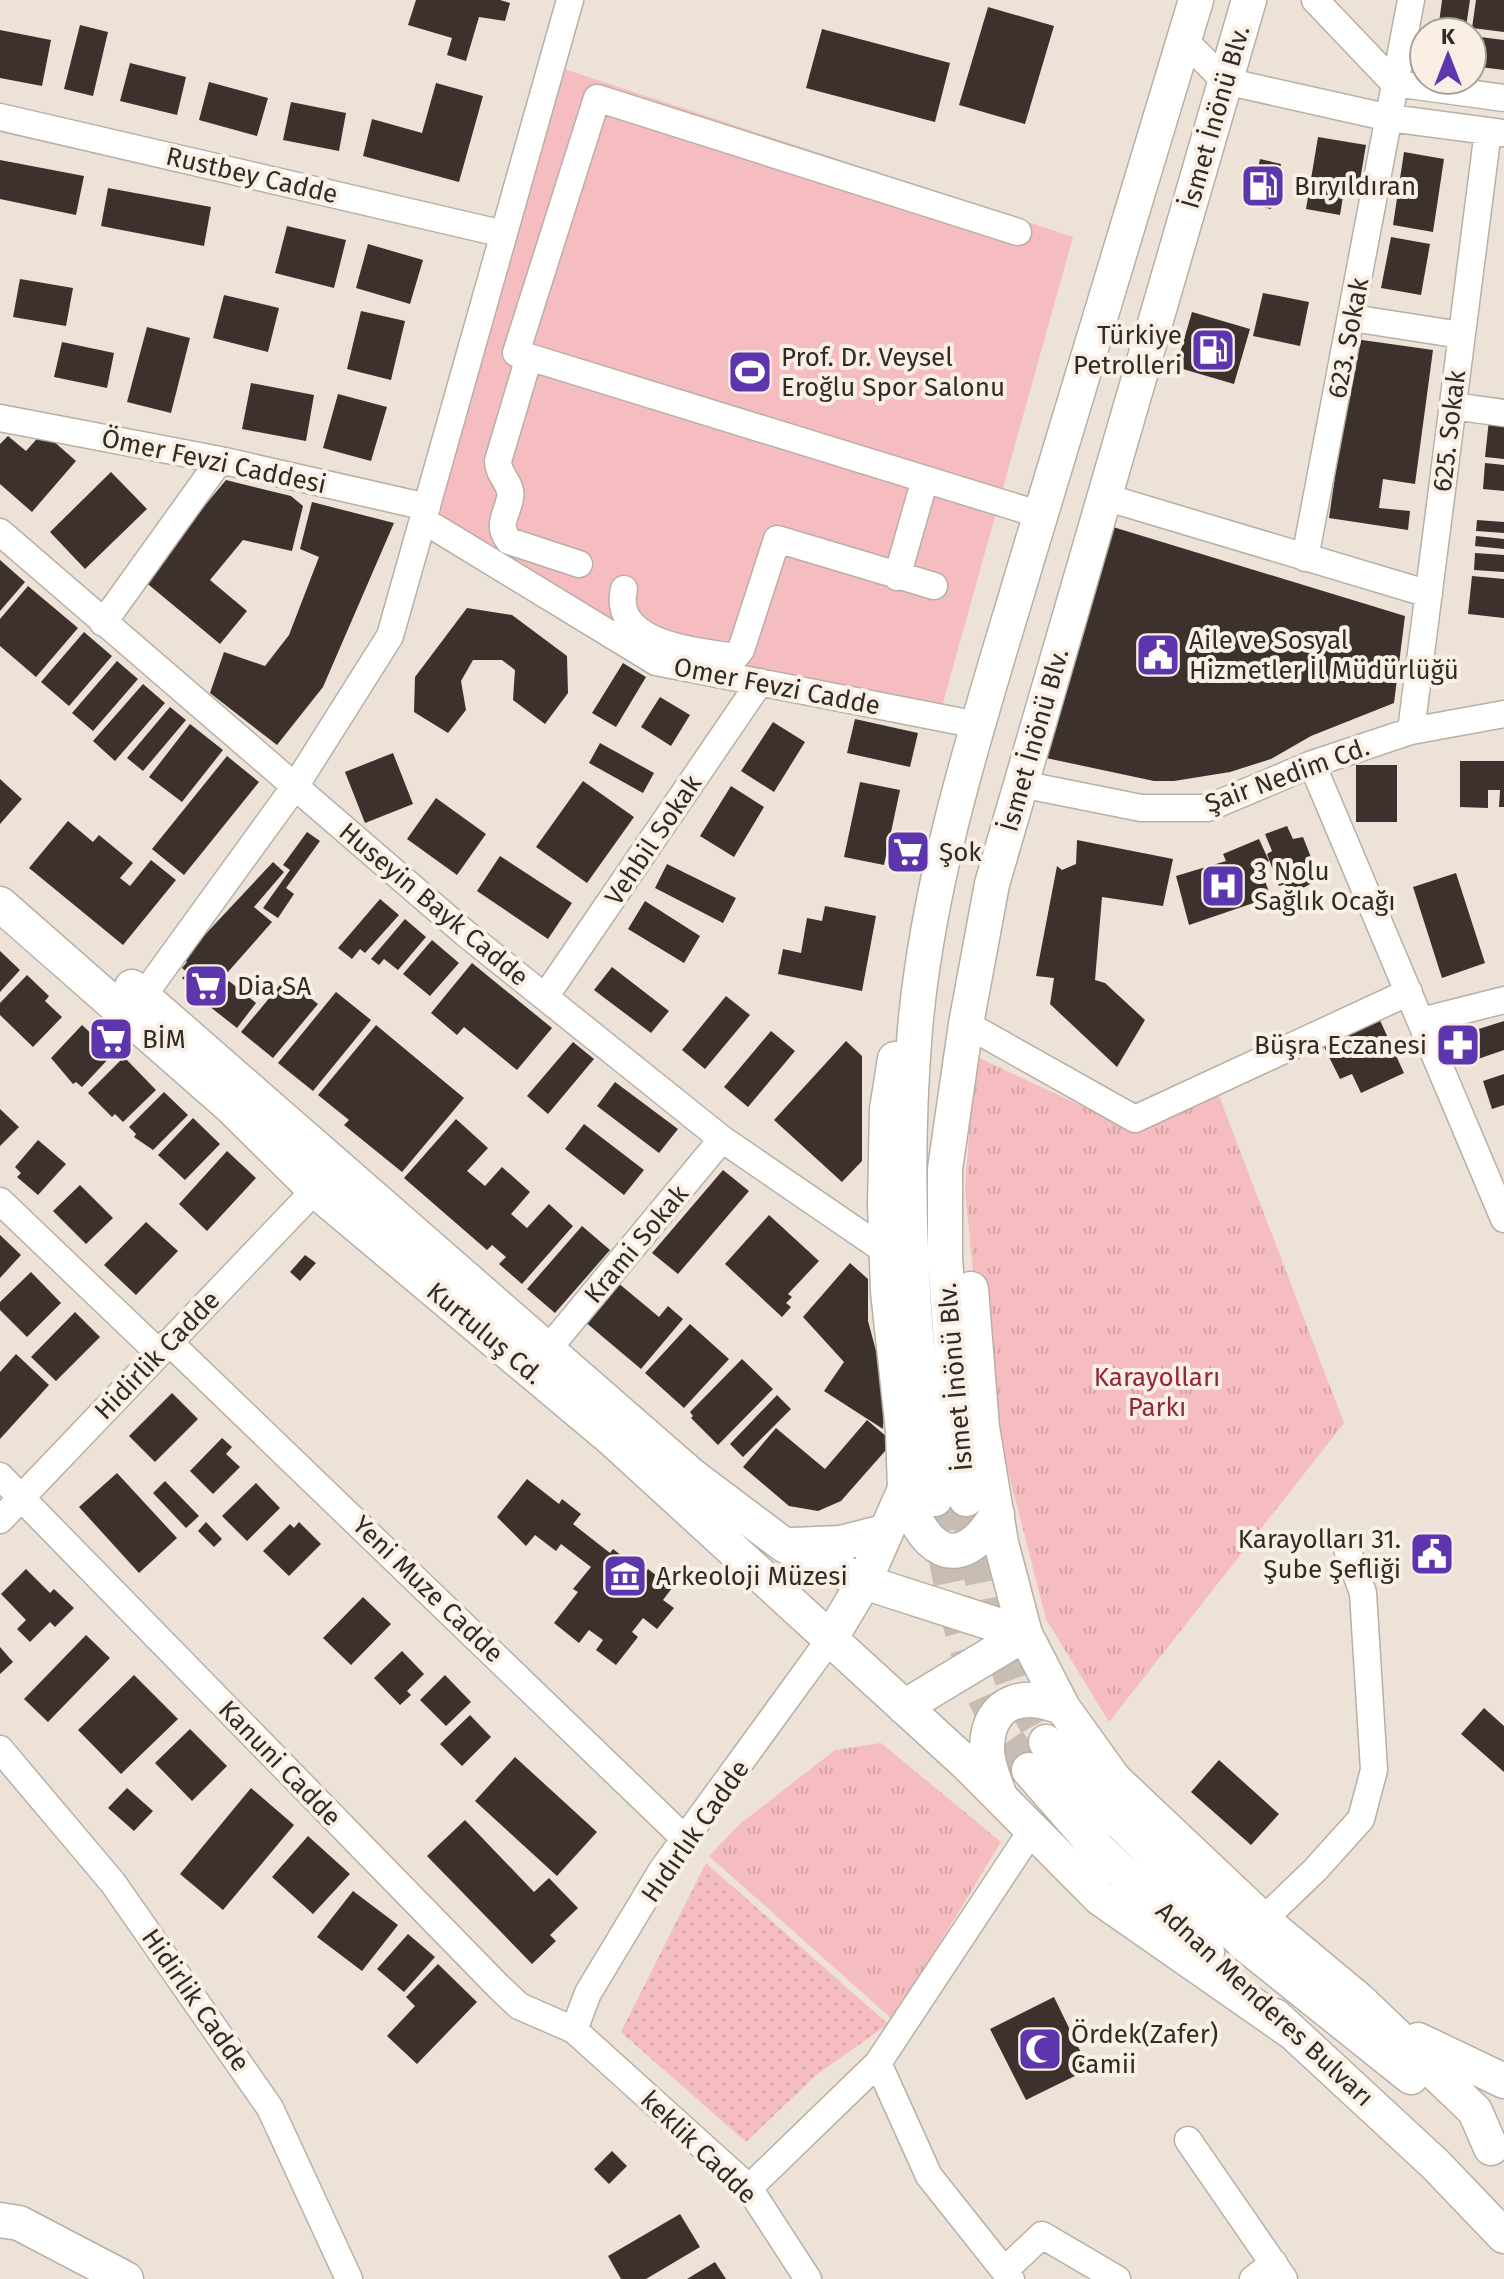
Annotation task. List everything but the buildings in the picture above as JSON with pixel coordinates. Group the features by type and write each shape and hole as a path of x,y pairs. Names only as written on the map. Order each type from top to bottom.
{"main road":[{"name":"İsmet İnönü Blv.","path":"935,1496 925,1432 912,1266 910,1153 916,1026 941,868 978,725 1196,0"},
{"name":"İsmet İnönü Blv.","path":"935,1496 959,1457 945,1257 945,1169 966,1024 992,884 1249,0"},
{"path":"935,1496 903,1431 887,1252 887,1109 908,978 941,868"},
{"name":"Kurtuluş Cd.","path":"0,876 143,996 691,1475 784,1545 864,1582 1025,1634"},
{"name":"Kurtuluş Cd.","path":"0,904 230,1106 315,1190 612,1439 968,1765 1100,1898 1292,2032"},
{"path":"956,1089 965,1160 982,1427 997,1514 1025,1634 1063,1708 1114,1779 1263,1920 1382,2022 1475,2111 1498,2154"},
{"path":"935,1496 912,1518 928,1543 950,1549 970,1548 983,1539 997,1514"},
{"path":"784,1545 841,1543 884,1532 935,1496"},
{"path":"830,1639 864,1582 884,1532"},
{"path":"904,1707 1025,1634"},
{"path":"1001,1799 988,1761 987,1745 995,1717 1006,1706 1033,1697 1063,1708"},
{"name":"Adnan Menderes Bulvarı","path":"1498,2154 1458,2117 1246,1945 1084,1787 1037,1756 1099,1850 1435,2164 1504,2236"},
{"path":"1382,2022 1504,2081"},
{"path":"0,2220 19,2223 126,2279"}],"street":[{"path":"143,996 296,785 390,636 570,0"},
{"path":"1315,0 1394,83 1504,98"},
{"name":"623. Sokak","path":"1305,558 1411,0"},
{"path":"1184,40 1225,81 1390,118 1496,132"},
{"path":"1018,232 597,98 516,353 1041,515"},
{"name":"Rustbey Cadde","path":"0,117 504,234"},
{"name":"625. Sokak","path":"1411,731 1461,335 1496,132"},
{"path":"1352,318 1461,335"},
{"path":"529,357 498,461 498,471 510,488 511,497 501,523 503,533 509,541 579,564"},
{"path":"1452,406 1504,413"},
{"name":"Ömer Fevzi Caddesi","path":"0,418 220,460 425,514"},
{"path":"103,623 220,460"},
{"path":"897,577 925,479"},
{"path":"1105,497 1429,594"},
{"name":"Omer Fevzi Cadde","path":"425,514 656,662 978,725"},
{"name":"Huseyin Bayk Cadde","path":"0,532 465,933 722,1139 887,1252"},
{"path":"624,589 623,611 645,635 678,646 735,657 741,650 777,539 934,586"},
{"name":"Vehbil Sokak","path":"545,997 760,682"},
{"name":"Şair Nedim Cd.","path":"1021,784 1141,808 1208,808 1312,764 1411,731 1504,714"},
{"path":"1312,764 1504,1219"},
{"path":"966,1024 1135,1119 1409,992"},
{"path":"1421,1021 1504,1000"},
{"name":"Krami Sokak","path":"548,1349 722,1139"},
{"name":"Hidirlik Cadde","path":"0,1520 315,1190"},
{"name":"Yeni Muze Cadde","path":"0,1201 164,1348 684,1838"},
{"name":"Kanuni Cadde","path":"0,1476 470,1960 519,2006 574,2030"},
{"path":"1263,1920 1361,1819 1374,1770 1363,1593 1346,1546"},
{"name":"Hıdırlık Cadde","path":"574,2030 588,1993 684,1838 830,1639"},
{"name":"Hidirlik Cadde","path":"0,1749 113,1883 270,2108 349,2279"},
{"path":"749,2188 878,2063 1032,1830"},
{"name":"keklik Cadde","path":"574,2030 749,2188 808,2279"},
{"path":"878,2063 929,2176 1008,2274 1042,2235 1117,2279"},
{"path":"1188,2140 1271,2274"}],"green space":[{"name":"Prof. Dr. Veysel Eroğlu Spor Salonu","path":"552,65 1073,237 939,717 656,662 423,520"},
{"name":"Karayolları Parkı","path":"975,1056 1118,1123 1216,1088 1344,1423 1109,1722 1046,1619 1003,1451 975,1291 965,1190"},
{"path":"881,1743 1001,1842 893,2020 709,1856 741,1823 835,1750"},
{"path":"706,1863 888,2024 816,2075 746,2142 621,2032"}],"tunnel":[{"path":"935,1499 957,1611 973,1667 999,1726 1029,1770"},
{"path":"966,1499 988,1612 1013,1683 1046,1742"}],"place":[{"name":"Bıryıldıran","path":"1263,186"},
{"name":"Türkiye Petrolleri","path":"1213,350"},
{"name":"Prof. Dr. Veysel Eroğlu Spor Salonu","path":"750,372"},
{"name":"Aile ve Sosyal Hizmetler İl Müdürlüğü","path":"1158,655"},
{"name":"Şok","path":"908,852"},
{"name":"3 Nolu Sağlık Ocağı","path":"1223,886"},
{"name":"Dia SA","path":"206,986"},
{"name":"BİM","path":"111,1039"},
{"name":"Büşra Eczanesi","path":"1458,1045"},
{"name":"Karayolları 31. Şube Şefliği","path":"1432,1554"},
{"name":"Arkeoloji Müzesi","path":"625,1576"},
{"name":"Ördek(Zafer) Camii","path":"1040,2049"}]}
